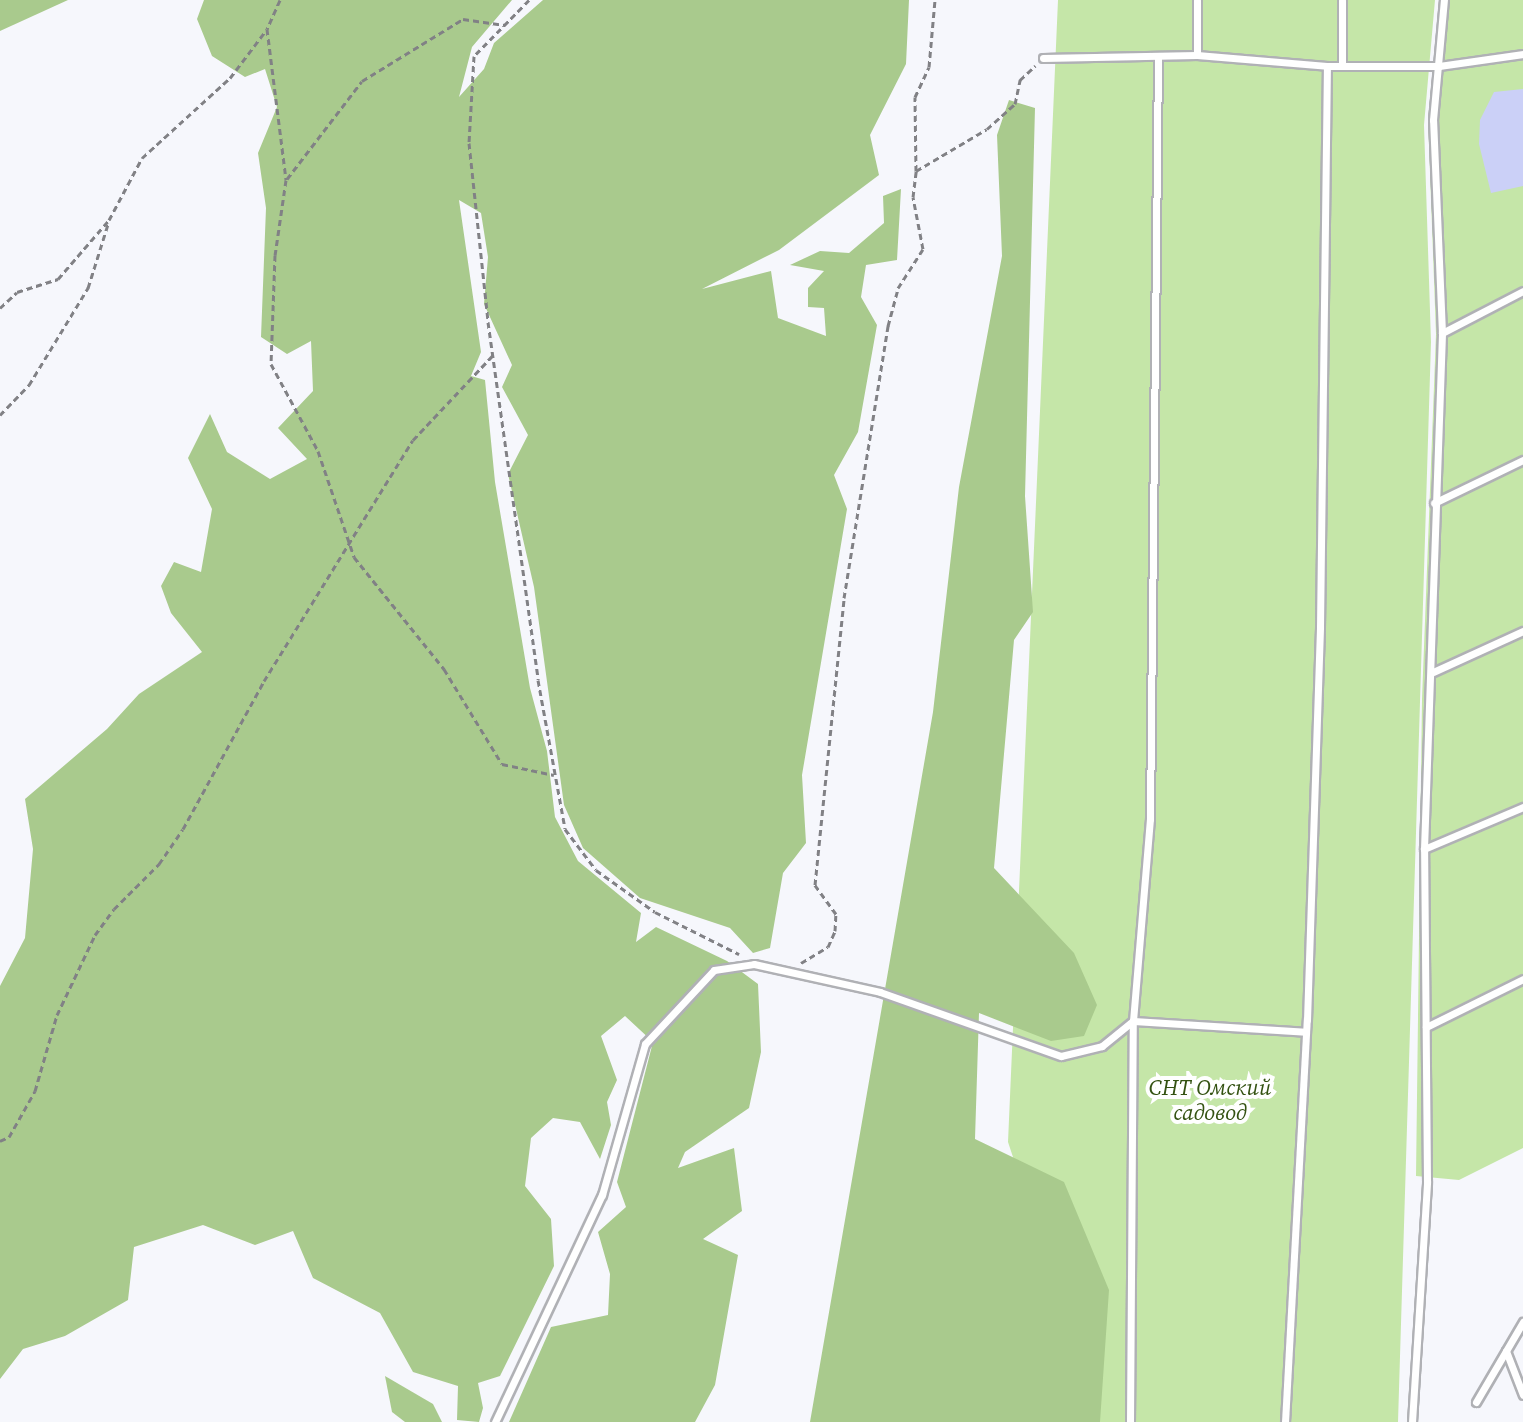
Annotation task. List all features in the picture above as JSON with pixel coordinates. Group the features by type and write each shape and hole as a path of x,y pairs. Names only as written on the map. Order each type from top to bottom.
{"lane":[{"path":"1197,0 1197,55"},
{"path":"1342,0 1342,66"},
{"path":"1412,1422 1427,1181 1424,849 1433,672 1434,503 1442,333 1433,120 1444,0"},
{"path":"1043,58 1197,55 1327,66 1439,66 1523,54"},
{"path":"1130,1422 1133,1021 1150,819 1158,57"},
{"path":"1285,1422 1306,1032 1320,627 1327,66"},
{"path":"1442,333 1523,291"},
{"path":"1434,503 1523,460"},
{"path":"1433,672 1523,631"},
{"path":"1424,849 1523,807"},
{"path":"495,1422 602,1195 645,1044 714,970 754,964 880,992 1061,1056 1102,1046 1133,1021 1306,1032"},
{"path":"1426,1027 1523,979"},
{"path":"1476,1402 1523,1322"},
{"path":"1506,1351 1523,1395"}],"path":[{"path":"0,415 29,385 88,288 109,220 142,158 230,78 267,29 280,0"},
{"path":"529,0 474,56 469,143 493,355 554,775 565,829 596,870 655,912 726,945 754,964"},
{"path":"787,972 828,947 835,931 836,914 815,885 844,598 888,326 898,288 923,249 913,197 916,171 915,97 929,67 935,0"},
{"path":"286,180 362,81 463,19 505,25"},
{"path":"267,29 286,180 275,255 271,364 318,451 351,547 444,669 502,764 554,775"},
{"path":"916,171 987,129 1015,104 1020,80 1043,58"},
{"path":"0,308 17,292 58,279 109,220"},
{"path":"0,1141 9,1137 35,1091 57,1015 95,935 114,909 159,864 183,829 264,681 351,547 413,440 493,355"}],"green space":[{"path":"0,0 68,0 0,31"},
{"path":"204,0 512,0 472,47 459,97 484,69 494,43 543,0 909,0 906,64 870,135 879,175 779,250 702,289 771,271 778,318 826,336 824,308 808,307 808,288 824,271 790,265 820,251 849,253 884,223 883,196 901,189 897,260 866,265 861,297 877,325 858,432 834,475 847,509 802,775 806,843 783,873 770,948 753,953 730,928 640,898 583,848 564,805 534,587 508,474 528,435 502,387 512,365 484,304 488,257 481,213 459,200 481,352 471,376 485,380 495,482 530,688 547,751 555,817 578,861 641,913 636,942 656,927 727,961 758,984 761,1052 749,1108 685,1152 678,1168 734,1148 742,1211 703,1239 738,1255 715,1385 695,1422 509,1422 551,1327 608,1315 610,1274 598,1232 626,1207 617,1182 653,1042 625,1016 601,1036 617,1080 607,1102 611,1125 600,1159 580,1122 553,1118 531,1138 525,1186 551,1219 554,1266 500,1376 478,1383 483,1408 479,1422 457,1420 458,1386 413,1372 380,1313 313,1278 293,1231 255,1245 203,1225 134,1247 128,1300 65,1336 23,1349 0,1379 0,986 25,938 33,849 25,799 107,729 139,694 202,652 171,613 161,586 174,562 201,572 212,509 188,458 210,414 227,452 270,479 307,459 278,428 313,391 311,341 287,354 261,337 266,208 258,153 277,107 265,69 245,77 212,56 197,19"},
{"name":"СНТ Омский садовод","path":"1058,0 1435,0 1424,125 1431,342 1398,1422 1062,1422 1055,1284 1008,1142"},
{"path":"1440,0 1523,0 1523,1148 1459,1180 1416,1176 1422,699 1436,334 1428,119"},
{"path":"1009,100 1035,108 1025,496 1033,612 1014,640 994,868 1074,953 1097,1005 1084,1036 1051,1041 979,1013 975,1139 1064,1182 1109,1290 1100,1422 810,1422 933,712 959,487 1002,256 997,135"},
{"path":"385,1376 433,1404 442,1422 405,1422 392,1412"}],"water":[{"path":"1523,89 1523,186 1491,193 1479,144 1480,120 1494,92"}]}
